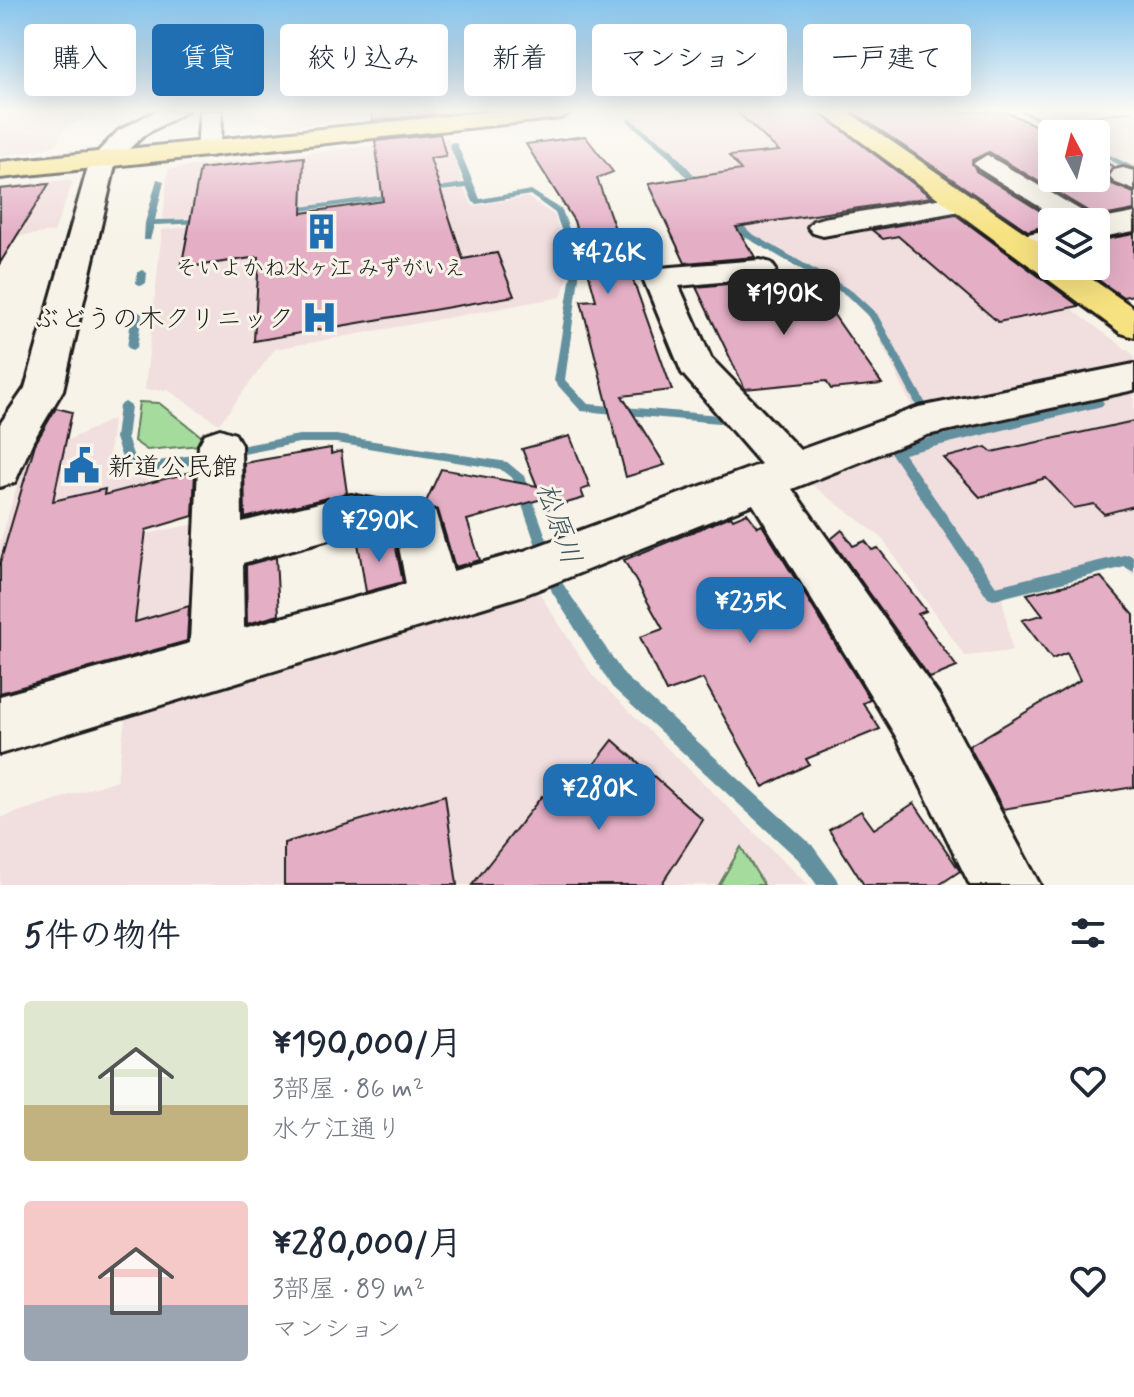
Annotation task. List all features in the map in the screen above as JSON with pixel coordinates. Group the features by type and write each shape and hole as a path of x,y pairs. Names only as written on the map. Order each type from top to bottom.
{"main road":[{"path":"0,170 177,152"},
{"path":"890,152 1134,325"}],"street":[{"path":"0,470 13,438 44,390 103,160 109,152"},
{"path":"987,163 1061,208"},
{"path":"823,227 961,203"},
{"path":"1110,227 1134,222"},
{"path":"1019,244 1038,241"},
{"path":"760,270 659,278 695,364 777,476 918,717 1006,885"},
{"path":"0,725 548,564 931,419 1134,377"},
{"path":"217,662 221,454"},
{"path":"220,548 351,514 418,525 434,599"}],"shaded area":[{"path":"0,152 24,152 0,156"},
{"path":"314,152 453,152 463,184 219,217 163,219 168,169"},
{"path":"858,152 1134,355 1134,367 914,411 870,319 845,295 726,223 666,153"},
{"path":"66,180 73,182 54,232 0,238 0,187"},
{"path":"464,189 473,206 527,197 554,215 572,264 561,297 275,349 219,424 168,390 145,390 162,230"},
{"path":"1134,392 1134,576 1116,558 1000,586 1012,651 965,656 881,537 807,481 929,437"},
{"path":"113,419 106,481 147,476 147,534 209,521 209,647 0,712 0,544 24,461"},
{"path":"532,582 592,675 808,885 0,885 0,818 117,780 127,706"}],"green space":[{"path":"139,402 159,403 211,444 147,450 134,441"},
{"path":"741,847 764,885 719,885"}],"building":[{"path":"377,152 445,152 446,156 430,158 463,259 497,253 514,296 254,341 259,257 181,268 200,169 304,157 302,213 383,201"},
{"path":"531,152 598,152 613,172 597,178 672,390 622,396 665,465 626,477 581,301 596,300 574,221"},
{"path":"766,152 872,152 931,197 736,227 755,257 685,263 648,184 741,170 729,156"},
{"path":"913,152 988,152 972,160 976,171 1038,210 1038,228 1028,231"},
{"path":"990,152 1038,152 1038,181"},
{"path":"1110,179 1112,184 1134,193 1134,210 1110,215 1110,208 1083,208 1056,192 1110,192"},
{"path":"49,184 0,263 0,189"},
{"path":"956,215 1038,276 1038,280 1044,280 1079,306 998,322 898,236 883,239 872,230"},
{"path":"1134,234 1134,295 1123,297 1098,280 1110,280 1110,238"},
{"path":"769,280 776,292 815,288 882,384 831,389 826,381 745,389 696,287"},
{"path":"56,408 72,412 53,501 105,489 104,495 195,471 193,516 146,530 135,622 189,606 187,641 0,693 0,563 35,444"},
{"path":"1134,421 1134,506 1104,514 1094,504 1074,508 1046,478 980,497 944,458 986,447 992,452"},
{"path":"570,436 590,487 581,490 584,498 546,509 542,499 467,520 480,560 455,567 438,510 424,506 441,469 537,486 522,449"},
{"path":"331,448 331,454 341,451 347,493 245,518 244,463"},
{"path":"747,513 758,527 762,525 870,700 863,703 880,729 806,759 809,764 763,787 703,679 666,692 640,637 663,629 624,560 731,516 733,519"},
{"path":"842,530 853,546 865,541 872,550 878,548 926,611 918,614 957,667 930,678 831,539"},
{"path":"357,537 395,544 403,582 366,592"},
{"path":"276,557 279,615 247,624 246,565"},
{"path":"1101,577 1134,615 1134,787 1003,809 969,746 1080,680 1067,653 1052,659 1022,620 1043,615 1027,594"},
{"path":"613,740 703,820 661,885 472,885 542,796 558,811"},
{"path":"445,795 457,885 284,885 284,843"},
{"path":"914,803 960,871 939,885 864,885 829,830 861,811 874,829"}],"waterway":[{"path":"456,152 477,202 531,192 559,212 577,262 559,381 585,408 719,419"},
{"path":"669,152 702,189"},
{"path":"1110,157 1134,170"},
{"name":"松原川","path":"150,223 160,181"},
{"path":"425,191 469,185"},
{"path":"286,211 399,195"},
{"path":"729,217 748,235 849,293 874,316 940,440"},
{"path":"150,223 204,221"},
{"name":"松原川","path":"147,238 150,223"},
{"path":"141,283 142,273"},
{"path":"132,347 137,314"},
{"path":"940,440 1098,403"},
{"name":"松原川","path":"125,406 121,438 130,464 154,467 299,439 336,439 503,465 518,476 557,587 618,681 805,852 829,885"},
{"path":"940,440 896,452 993,593 1128,560 1134,566"}],"place":[{"name":"そいよかね水ヶ江 みずがいえ","path":"321,231"},
{"name":"ぶどうの木クリニック","path":"320,318"},
{"name":"新道公民館","path":"82,466"}]}
